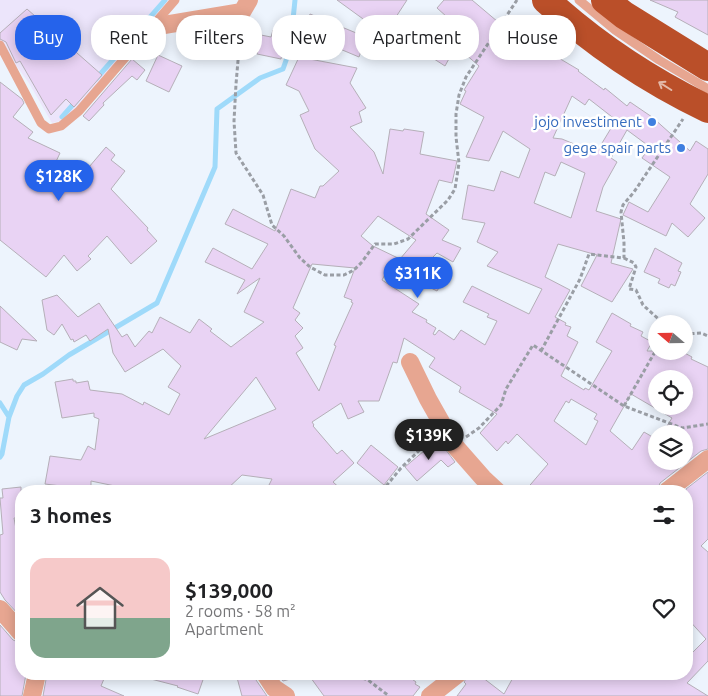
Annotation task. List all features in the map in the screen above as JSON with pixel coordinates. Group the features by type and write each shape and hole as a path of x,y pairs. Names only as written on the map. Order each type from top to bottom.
{"highway":[{"path":"546,0 562,15 621,59 678,94 703,100"},
{"path":"605,0 624,15 708,67"}],"street":[{"path":"166,24 245,6"},
{"path":"410,362 454,445 491,485"},
{"path":"676,485 708,459"},
{"path":"0,609 15,626"},
{"path":"32,696 37,680"},
{"path":"269,680 274,688 286,696"},
{"path":"441,693 453,680"}],"lane":[{"path":"162,15 175,0"},
{"path":"578,0 615,30 659,60 703,100"},
{"path":"0,45 42,123 48,129 61,126 79,112 124,60"}],"path":[{"path":"245,6 246,18 239,49 236,84 234,121 236,153 262,195 272,225 284,236 300,258 310,267 325,275 344,275 354,270 376,244 394,244 408,239 442,206 455,189 459,163 456,114 459,95 466,77 517,0"},
{"path":"624,258 621,212 624,205 703,100"},
{"path":"540,351 580,278 589,254 624,258 634,263 636,267 629,289 636,290 643,305 654,315"},
{"path":"693,333 701,333 708,336"},
{"path":"454,445 479,428 494,414 500,405 506,389 533,345 624,406 682,428 708,424"},
{"path":"624,406 650,360"},
{"path":"387,485 401,468 444,428"},
{"path":"368,680 389,696"}],"shaded area":[{"path":"0,0 169,0 156,15 91,15 91,60 118,60 67,119 52,123 29,83 0,44"}],"building":[{"path":"337,0 407,0 397,15 358,15"},
{"path":"444,0 472,0 490,15 489,60 562,60 579,70 604,90 605,88 627,106 630,102 652,117 690,151 696,141 708,149 708,174 690,204 705,218 688,237 672,223 666,236 623,215 629,202 648,212 670,177 642,158 650,147 627,130 611,158 617,162 603,187 596,211 621,219 611,263 633,269 612,302 581,286 597,255 558,244 545,277 570,290 555,317 571,327 567,336 578,342 561,376 584,390 585,388 589,390 612,351 596,342 612,313 631,324 630,326 643,332 641,336 648,340 648,360 693,360 708,367 708,449 701,451 693,457 693,425 668,425 672,418 667,415 693,415 693,370 648,370 648,404 631,394 610,431 632,450 644,432 648,434 648,470 677,470 659,485 530,485 548,464 517,434 508,444 506,441 497,451 480,433 497,414 459,392 461,387 429,367 435,358 404,338 397,363 393,362 379,401 358,401 364,412 348,419 341,403 312,422 313,426 337,454 342,450 354,463 333,482 336,485 269,485 272,479 242,475 231,485 110,485 91,481 91,485 45,484 50,456 81,460 88,446 95,450 99,419 94,417 94,413 62,418 55,382 73,379 76,383 88,381 90,390 122,394 143,405 144,402 169,415 180,394 168,387 181,366 163,349 125,372 113,353 108,329 90,341 86,335 74,342 62,324 54,335 47,330 42,300 57,295 78,317 99,303 122,337 127,334 135,347 149,331 152,333 160,317 190,333 199,319 212,329 210,331 231,347 264,322 244,312 260,278 237,294 245,280 205,262 213,248 252,269 268,244 225,224 233,209 275,231 291,189 315,198 320,186 323,186 339,171 315,149 300,115 309,111 299,91 286,85 298,60 315,60 357,68 350,83 366,108 359,112 362,122 350,127 374,152 383,174 390,129 424,132 420,154 457,161 452,183 439,180 426,214 449,230 442,240 461,248 453,262 437,253 420,270 440,286 437,291 389,267 382,280 419,304 412,312 427,320 426,322 436,328 433,334 435,335 439,330 454,340 461,330 485,345 497,321 487,317 489,314 463,302 472,286 529,314 542,289 487,266 498,252 477,242 485,223 462,219 468,185 494,191 501,171 519,178 530,149 503,131 489,161 466,157 484,117 460,104 466,91 464,90 479,66 472,60 479,60 479,15 445,15 437,8","holes":["572,96 585,105 589,99 616,120 596,153 562,139 553,138","561,162 585,173 571,218 534,203 545,172 555,176","378,216 416,240 400,259 373,246 361,236","312,264 355,268 344,297 352,300 351,302 353,303 334,345 336,346 319,391 296,353 303,348 295,336 303,328 295,320 300,313 293,308","256,377 276,409 204,439","571,399 597,414 594,419 598,421 586,445 554,421 566,401 569,403"]},
{"path":"650,0 708,0 708,35 675,17 678,12"},
{"path":"27,9 34,15 20,15"},
{"path":"15,20 15,60 81,60 81,57 102,75 74,107 66,99 51,115 20,61 16,63 6,42 0,39 0,33"},
{"path":"345,28 355,32 355,55 345,51"},
{"path":"272,34 272,57 262,55 262,35 271,37"},
{"path":"166,59 182,66 169,92 146,81 156,60"},
{"path":"131,60 145,70 137,80 132,76 103,103 104,105 89,121 83,116"},
{"path":"436,60 448,60 445,66"},
{"path":"0,82 22,99 24,103 13,117 33,132 28,138 60,153 53,168 78,180 106,147 115,155 111,160 125,171 111,189 148,228 147,230 157,241 131,264 107,236 88,256 91,259 77,271 64,255 46,277 0,240"},
{"path":"655,248 682,263 678,271 681,272 675,286 671,284 669,288 658,283 660,279 644,272"},
{"path":"0,306 37,341 22,339 17,350 0,342"},
{"path":"371,445 398,467 384,485 357,463"},
{"path":"431,445 435,450 442,445 455,462 448,467 441,460 417,481 405,467"},
{"path":"708,472 708,539 701,546 708,552 708,661 693,677 693,652 706,639 693,625 693,485 691,485"},
{"path":"15,488 15,611 0,592 0,535 3,534 0,498 3,498 2,489"},
{"path":"0,625 15,641 15,680 25,680 22,696 0,696"},
{"path":"46,680 104,680 101,686 124,696 43,696"},
{"path":"155,680 203,680 198,694"},
{"path":"238,680 256,680 267,696 242,696"},
{"path":"312,680 413,680 416,682 415,684 420,687 413,696 324,696"},
{"path":"465,680 486,680 504,694 512,680 690,680 687,683 708,696 457,696 466,684 464,682"}],"waterway":[{"path":"96,79 165,0"},
{"path":"0,457 9,417 17,396 24,385 69,355 157,303 215,167 217,109 260,78 283,69 290,49 295,0"},
{"path":"62,117 77,100"},
{"path":"0,403 9,417"}],"place":[{"name":"jojo investiment","path":"652,122"},
{"name":"gege spair parts","path":"681,148"}]}
